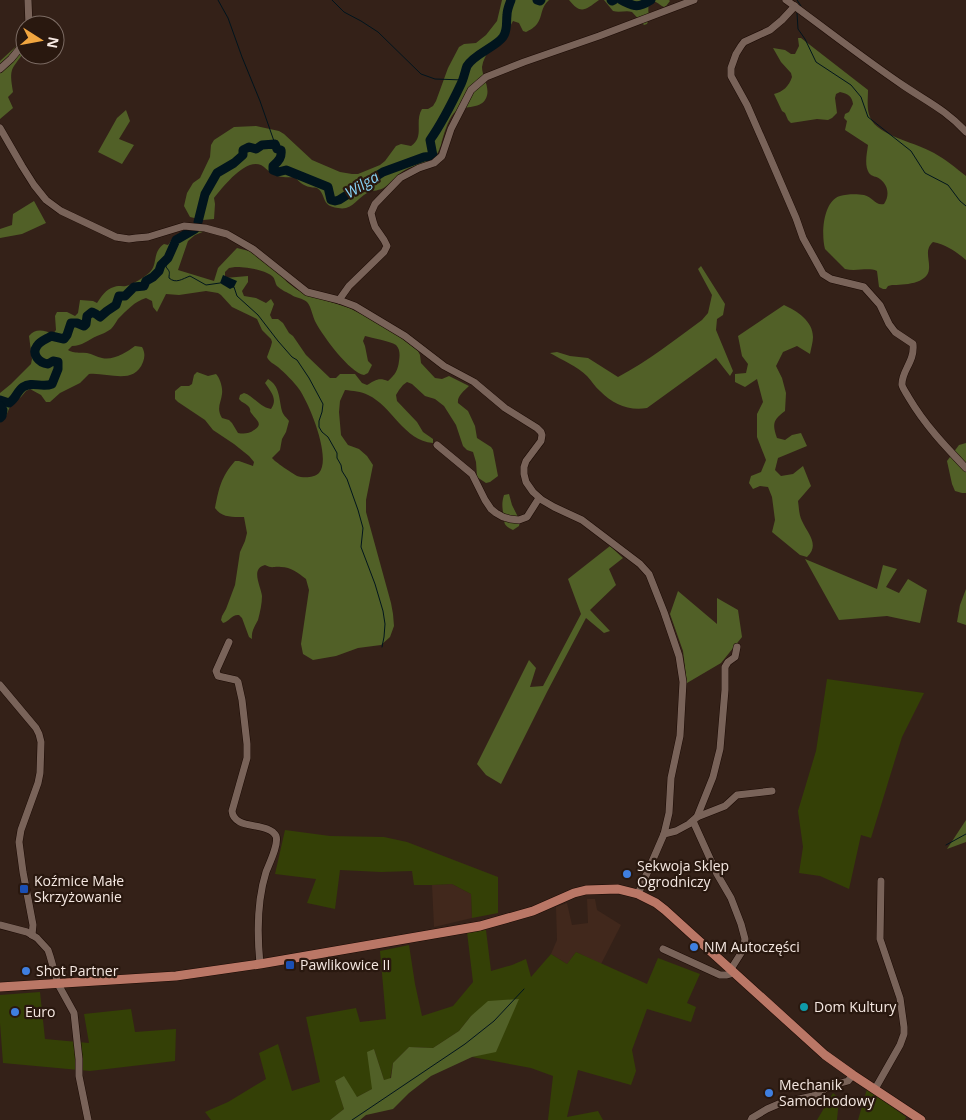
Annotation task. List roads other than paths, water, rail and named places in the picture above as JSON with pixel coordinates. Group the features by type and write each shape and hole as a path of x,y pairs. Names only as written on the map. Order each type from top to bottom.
{"main road":[{"path":"0,987 176,976 260,964 480,926 524,914 574,893 586,890 618,889 638,894 656,903 811,1043 853,1075 922,1120"}],"street":[{"path":"28,0 29,15"},
{"path":"339,300 349,286 384,252 386,246 375,227 371,213 375,204 400,178 434,163 442,156 451,129 471,90 486,77 694,0"},
{"path":"786,0 905,87 946,113 966,132"},
{"path":"795,6 770,30 744,42 736,54 731,68 731,76 746,105 803,238 818,266 823,274 831,279 864,287 880,305 894,332 913,344 913,357 903,376 902,386 917,412 934,435 966,468"},
{"path":"0,69 15,54"},
{"path":"0,128 34,185 53,206 116,237 130,239 148,237 184,226 205,228 227,234 254,249 307,292 339,300 362,309 405,336 444,366 474,382 505,408 541,432 542,438 526,461 523,471 526,482 539,498 582,520 640,564 649,574 679,656 683,682 680,736 671,778 669,813 664,834 638,894"},
{"path":"437,445 472,474 491,509 503,518 519,520 528,517 539,498"},
{"path":"229,642 216,674 238,682 247,744 247,758 232,811 233,816 242,822 268,829 276,838 276,845 266,872 261,896 258,940 260,964"},
{"path":"663,950 720,975 727,975 732,971 743,950 746,939 731,898 718,874 695,819 713,777 719,757 726,667 728,662 735,657 737,647"},
{"path":"0,685 39,734 41,761 38,783 23,824 19,842 33,925 32,935"},
{"path":"664,834 676,831 695,819 725,806 737,796 772,791"},
{"path":"875,1089 900,1046 904,1034 900,998 880,939 881,881"},
{"path":"0,925 27,932 40,941 48,950 58,984 74,1013 79,1076 88,1120"},
{"path":"751,1120 767,1109 781,1103 813,1096 830,1086 848,1081 853,1075"}],"water":[{"path":"223,275 237,281 234,287 230,289 220,283"}],"waterway":[{"path":"218,0 228,18 275,144"},
{"path":"332,0 344,12 378,32 421,74 435,79 463,80"},
{"name":"Wilga","path":"198,222 205,194 217,173 234,163 243,155 243,150 249,147 256,149 262,145 275,144 277,149 281,150 281,155 280,159 273,166 273,170 278,172 286,170 328,187 331,200 335,201 383,172 424,157 433,156 430,140 443,120 462,82 467,66 475,58 500,41 505,34 507,11 511,0"},
{"name":"Wilga","path":"537,0 541,0"},
{"name":"Wilga","path":"621,0 636,6 651,0"},
{"path":"797,0 801,6"},
{"path":"797,13 798,29 816,62 851,85 861,97 868,117 911,151 925,173 948,185 966,206"},
{"name":"Wilga","path":"0,400 9,403 26,385 52,384 58,369 58,362 53,361 48,364 39,360 35,355 35,349 38,344 51,336 64,339 71,323 84,326 87,316 92,312 100,317 116,305 119,296 125,296 134,287 144,286 146,281 159,271 161,265 168,258 176,240 195,229"},
{"path":"166,261 169,278 174,281 190,276 206,285 220,283"},
{"path":"233,287 237,296 258,315 278,341 297,360 323,404 319,427 328,437 337,453 337,458 347,479 363,528 361,547 383,611 385,624 382,647"},
{"name":"Wilga","path":"0,406 3,410 0,418"},
{"path":"946,845 966,834"},
{"path":"352,1120 465,1044 494,1021 524,989"}],"place":[{"name":"Sekwoja Sklep Ogrodniczy","path":"627,874"},
{"name":"Koźmice Małe Skrzyżowanie","path":"24,889"},
{"name":"NM Autoczęści","path":"694,947"},
{"name":"Pawlikowice II","path":"290,965"},
{"name":"Shot Partner","path":"26,971"},
{"name":"Dom Kultury","path":"804,1007"},
{"name":"Euro","path":"15,1012"},
{"name":"Mechanik Samochodowy","path":"769,1093"}]}
